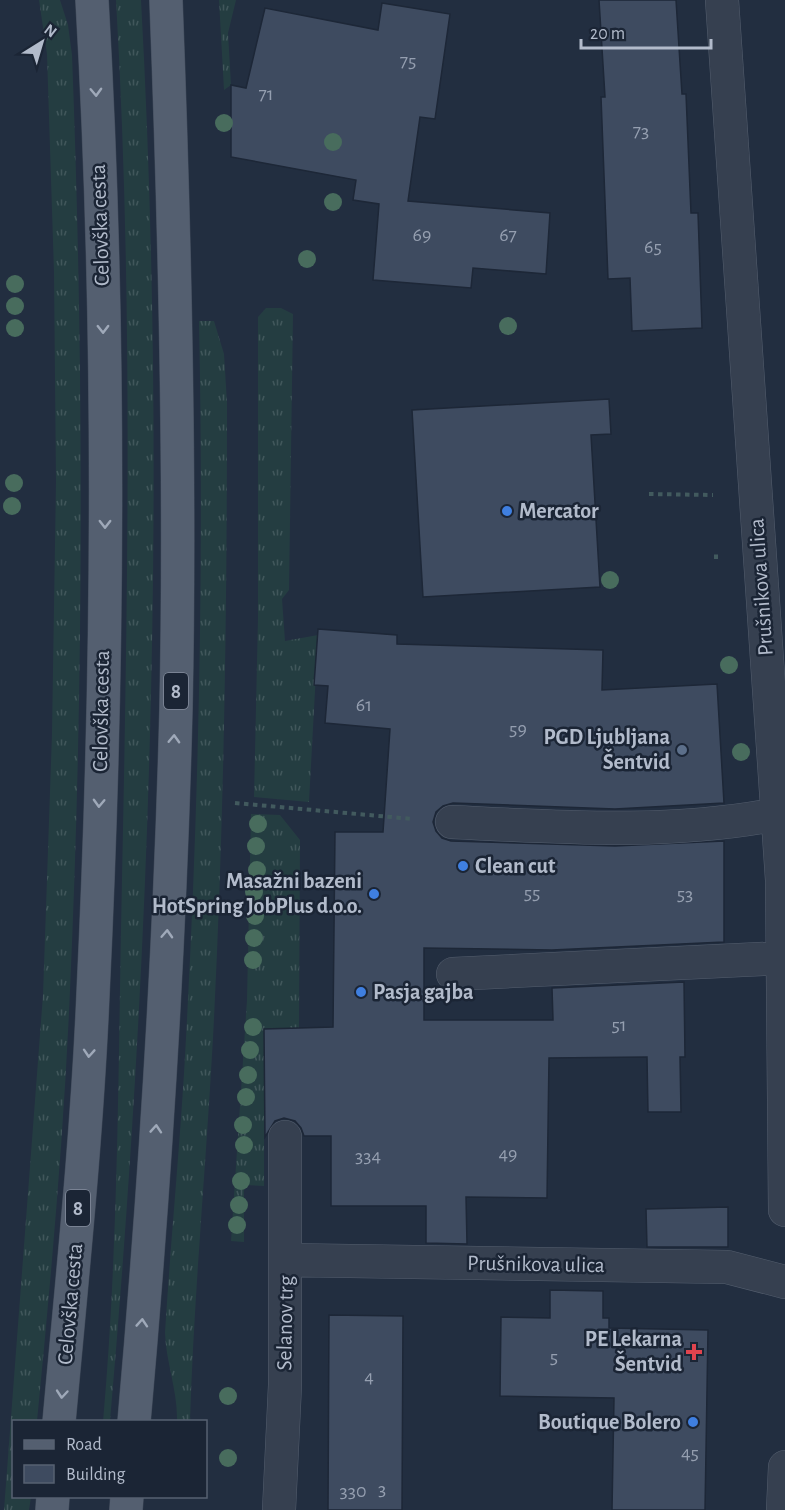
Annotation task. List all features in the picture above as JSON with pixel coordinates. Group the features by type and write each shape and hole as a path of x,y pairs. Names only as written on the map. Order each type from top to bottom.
{"main road":[{"name":"Celovška cesta","path":"59,1420 93,995 102,732 105,532 102,273 92,0"},
{"name":"8","path":"134,1420 160,1072 176,706 173,181 166,0"}],"street":[{"name":"Prušnikova ulica","path":"722,0 773,606 777,814 783,880 785,1210"},
{"path":"452,822 594,828 732,823 777,814"},
{"path":"453,974 782,958"},
{"name":"Selanov trg","path":"279,1510 286,1260 285,1137"},
{"name":"Prušnikova ulica","path":"286,1260 727,1268 785,1282"},
{"path":"783,1510 785,1467"}],"path":[{"path":"650,494 713,495"},
{"path":"235,803 452,822"}],"green space":[{"path":"39,0 60,0 68,25 72,55 79,288 81,522 75,873 64,1098 37,1420 12,1420 12,1498 31,1498 29,1510 4,1510 43,995 52,734 56,482 54,272 47,54"},
{"path":"116,0 141,0 149,178 153,356 151,711 145,889 124,1244 110,1420 103,1420 112,1286 117,1150 127,549 127,330"},
{"path":"219,0 236,0 228,33 231,85 224,90"},
{"path":"266,308 281,308 293,314 289,590 282,599 285,641 318,635 309,802 254,797 258,618 258,317"},
{"path":"199,321 214,321 224,354 227,403 220,879 213,1038 190,1420 177,1420 176,1399 165,1333 184,1075 194,859 201,590"},
{"path":"251,814 280,815 300,840 299,1028 264,1029 264,1186 244,1185 244,1242 231,1241 247,1000"}],"building":[{"path":"599,0 676,0 682,94 686,94 691,213 698,213 702,328 632,331 630,278 608,279 601,97 605,97"},
{"path":"382,3 450,14 435,119 420,117 408,201 550,213 546,274 473,268 471,288 373,280 379,204 353,200 356,180 231,157 231,85 246,88 265,8 378,30"},
{"name":"Mercator","path":"609,399 611,434 591,435 600,587 423,597 412,410"},
{"path":"318,629 397,635 397,644 603,650 602,690 717,684 724,803 615,809 453,803 443,806 436,812 433,822 436,831 442,838 451,841 615,846 724,841 724,942 552,950 424,948 424,1020 553,1020 552,988 684,982 685,1057 680,1057 681,1112 648,1112 647,1057 549,1058 547,1198 466,1197 467,1244 426,1243 426,1206 331,1206 331,1136 304,1136 295,1121 284,1118 275,1121 265,1137 264,1029 333,1027 335,832 383,832 390,729 325,723 328,686 314,685"},
{"path":"728,1207 728,1247 647,1247 646,1209"},
{"path":"550,1290 603,1291 603,1318 609,1318 609,1328 708,1330 705,1510 612,1510 614,1398 500,1396 501,1317 550,1318"},
{"path":"329,1315 403,1316 402,1510 328,1510"}],"place":[{"name":"Mercator","path":"507,511"},
{"name":"PGD Ljubljana Šentvid","path":"682,750"},
{"name":"Clean cut","path":"463,866"},
{"name":"Masažni bazeni HotSpring JobPlus d.o.o.","path":"374,894"},
{"name":"Pasja gajba","path":"361,992"},
{"name":"PE Lekarna Šentvid","path":"694,1352"},
{"name":"Boutique Bolero","path":"693,1422"}]}
